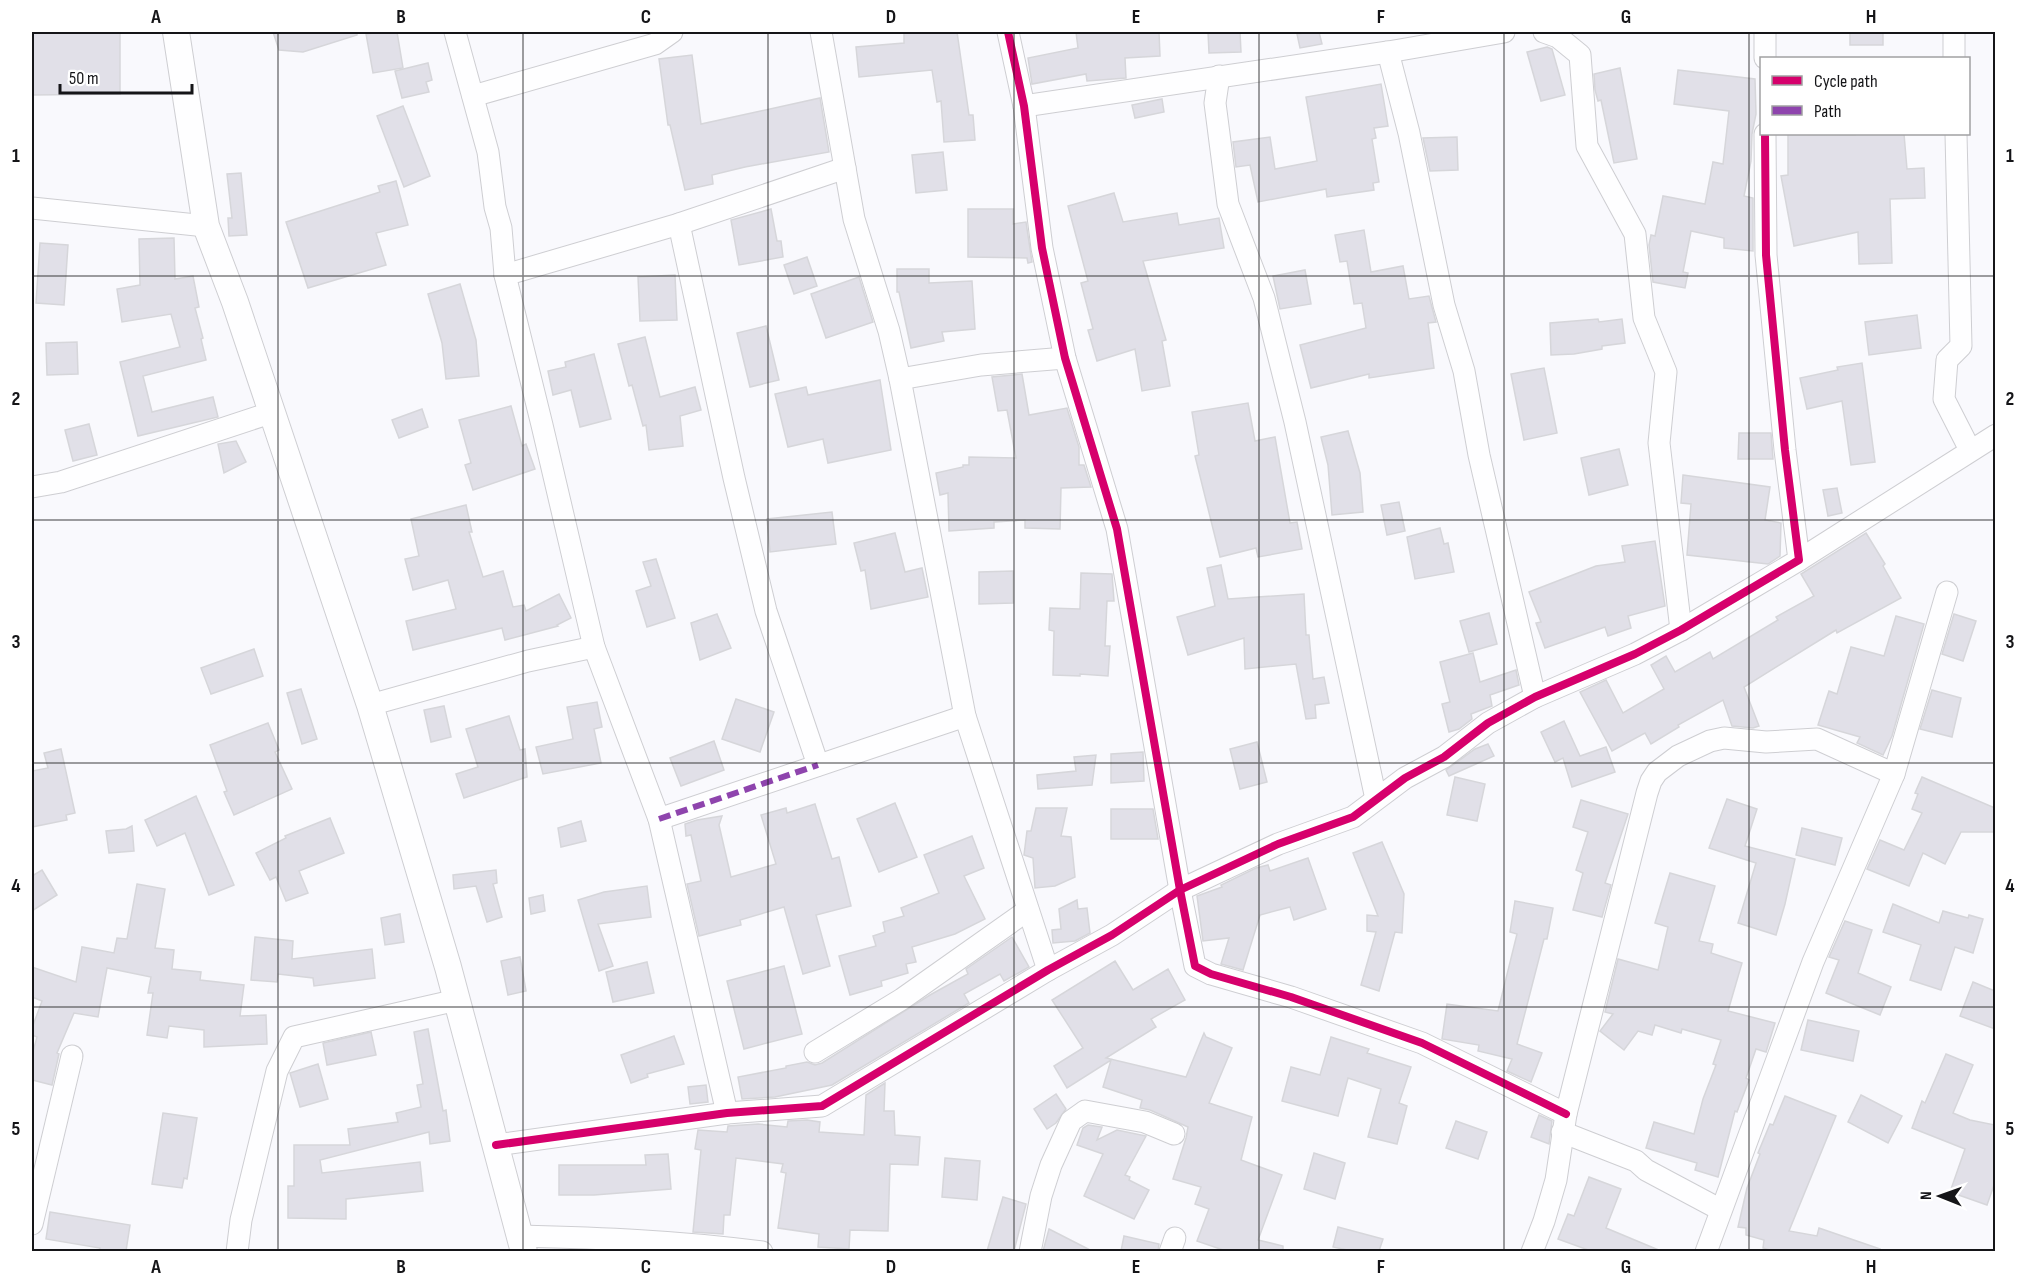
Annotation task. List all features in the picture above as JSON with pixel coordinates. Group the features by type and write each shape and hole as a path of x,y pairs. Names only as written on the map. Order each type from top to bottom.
{"street":[{"path":"176,32 206,226 273,412 370,705 457,1000 521,1244 618,1238 762,1251"},
{"path":"454,32 488,152 495,207 501,228 505,275 594,647 659,819 727,1113"},
{"path":"473,96 656,44 672,32"},
{"path":"821,32 854,219 890,331 965,716 1048,970"},
{"path":"1008,32 1024,106 1042,248 1065,358 1117,530 1195,966 1210,974 1291,996 1422,1043 1721,1210"},
{"path":"1024,106 1388,52 1504,32"},
{"path":"1544,32 1558,37 1580,54 1587,146 1635,234 1644,318 1666,372 1659,443 1681,630"},
{"path":"1765,32 1765,57"},
{"path":"1954,32 1954,57"},
{"path":"1388,52 1409,133 1444,304 1464,371 1479,455 1535,697"},
{"path":"1219,76 1215,103 1228,204 1267,309 1300,445 1376,799"},
{"path":"1765,135 1766,255 1783,430 1799,560"},
{"path":"1956,135 1961,346 1947,360 1944,399 1970,450"},
{"path":"505,275 679,224 845,168"},
{"path":"32,208 206,226"},
{"path":"679,224 734,478 766,611 819,765"},
{"path":"900,379 981,365 1065,358"},
{"path":"32,487 61,482 273,412"},
{"path":"496,1145 727,1113 822,1106 1048,970 1112,935 1180,890 1278,844 1353,817 1405,778 1444,757 1488,723 1535,697 1635,654 1681,630 1799,560 1995,435"},
{"path":"1706,1251 1813,962 1894,774 1947,592"},
{"path":"370,705 528,661 594,647"},
{"path":"659,819 965,716"},
{"path":"1532,1251 1556,1180 1564,1123 1647,793 1657,772 1678,756 1710,741 1724,738 1766,742 1817,739 1894,774"},
{"path":"815,1052 902,999 1028,910"},
{"path":"237,1251 241,1220 277,1071 294,1037 457,1000"},
{"path":"32,1224 72,1056"},
{"path":"1030,1251 1041,1197 1051,1165 1071,1121 1085,1111 1145,1122 1174,1134"}],"building":[{"path":"32,32 120,32 120,94 32,95"},
{"path":"273,32 357,32 357,35 303,52 279,50"},
{"path":"397,32 403,68 373,73 366,34"},
{"path":"904,32 957,32 969,115 973,115 975,140 944,142 941,101 937,102 932,70 859,77 856,47 904,43"},
{"path":"1076,32 1159,32 1160,56 1125,58 1126,78 1087,81 1086,74 1032,84 1028,58 1078,48"},
{"path":"1208,32 1240,32 1241,52 1209,53"},
{"path":"1319,32 1322,44 1300,48 1297,34"},
{"path":"1850,32 1883,32 1883,45 1850,45"},
{"path":"1547,47 1552,49 1565,95 1541,101 1527,52"},
{"path":"692,55 701,124 820,98 829,152 712,175 713,184 685,190 670,125 668,125 659,59"},
{"path":"428,63 432,80 426,82 429,92 402,98 395,71"},
{"path":"1620,68 1637,159 1614,163 1601,100 1598,101 1595,90 1594,74"},
{"path":"1678,70 1755,79 1756,114 1752,134 1751,161 1744,196 1753,198 1753,251 1724,248 1724,238 1691,231 1683,272 1688,273 1685,288 1653,282 1649,245 1651,235 1655,236 1663,196 1705,204 1713,162 1723,164 1729,111 1674,104"},
{"path":"1381,84 1388,126 1374,128 1376,138 1372,139 1379,182 1373,183 1374,190 1327,197 1326,189 1258,202 1250,165 1236,167 1233,142 1270,137 1275,169 1317,161 1306,97"},
{"path":"1162,99 1164,112 1135,118 1132,105"},
{"path":"403,106 430,176 404,187 377,116"},
{"path":"1788,135 1904,135 1907,169 1924,168 1925,198 1890,199 1892,263 1859,264 1858,232 1794,246 1781,176 1788,175"},
{"path":"1457,137 1458,170 1430,171 1423,138"},
{"path":"943,152 947,190 916,193 912,155"},
{"path":"241,173 247,235 229,236 228,218 232,218 227,174"},
{"path":"396,181 408,225 376,233 386,265 308,288 286,222 380,192 378,186"},
{"path":"1114,193 1123,222 1177,213 1179,225 1219,218 1224,248 1143,261 1166,340 1162,341 1170,386 1142,391 1135,349 1097,361 1088,330 1093,329 1081,283 1088,281 1068,206"},
{"path":"771,209 777,241 781,241 783,257 739,265 731,220"},
{"path":"968,209 1013,209 1013,224 1026,222 1032,262 1028,263 1027,258 968,257"},
{"path":"1364,230 1371,272 1403,266 1409,299 1429,296 1436,322 1428,323 1434,368 1369,378 1369,374 1311,388 1300,345 1366,328 1362,303 1354,304 1347,261 1340,262 1335,235"},
{"path":"174,238 175,279 193,276 199,307 195,308 206,360 143,376 152,412 213,397 218,417 138,436 120,362 180,347 171,314 122,322 117,289 140,285 139,239"},
{"path":"40,243 68,245 64,305 36,303"},
{"path":"807,257 817,286 794,294 784,265"},
{"path":"897,269 929,269 929,283 972,281 975,329 942,332 944,341 911,348 899,292 897,292"},
{"path":"1305,270 1311,304 1280,309 1273,276"},
{"path":"675,275 677,320 640,321 638,277"},
{"path":"859,277 873,322 826,338 811,294"},
{"path":"460,284 476,340 479,376 446,379 442,343 428,294"},
{"path":"1917,315 1921,348 1869,355 1865,322"},
{"path":"1598,319 1599,322 1622,319 1625,343 1602,346 1602,349 1574,354 1551,355 1550,323"},
{"path":"766,326 779,380 750,387 737,333"},
{"path":"645,337 660,397 695,387 701,410 680,416 683,446 649,450 646,425 643,426 632,385 629,386 618,344"},
{"path":"77,342 78,374 47,375 46,343"},
{"path":"594,354 611,419 580,427 571,390 553,395 548,371 566,367 565,362"},
{"path":"1862,363 1875,462 1851,465 1842,401 1807,409 1800,378 1838,370 1837,367"},
{"path":"1544,368 1557,433 1524,440 1511,374"},
{"path":"1022,374 1029,415 1067,408 1079,447 1079,465 1084,465 1091,487 1061,488 1060,529 1025,528 1025,520 994,522 994,528 949,531 948,493 940,495 936,473 969,465 969,457 1016,458 1007,410 998,411 992,377"},
{"path":"880,380 891,450 828,463 823,439 788,447 775,394 806,387 808,395"},
{"path":"1248,403 1255,441 1275,437 1290,523 1297,522 1302,549 1258,557 1256,548 1220,557 1195,456 1199,455 1192,412"},
{"path":"511,406 522,446 526,444 535,469 473,490 465,465 471,463 459,420"},
{"path":"422,409 428,427 399,438 392,420"},
{"path":"89,424 97,455 73,461 65,430"},
{"path":"1348,431 1360,473 1363,512 1332,515 1328,465 1321,437"},
{"path":"1739,433 1771,433 1773,459 1738,459"},
{"path":"236,441 246,462 224,473 218,444"},
{"path":"1619,449 1628,485 1589,495 1581,458"},
{"path":"1683,475 1770,487 1765,520 1781,523 1780,556 1768,564 1687,555 1691,504 1681,503"},
{"path":"1837,488 1842,513 1828,516 1823,490"},
{"path":"1399,502 1405,531 1387,535 1381,505"},
{"path":"466,505 472,532 469,532 483,577 503,571 513,607 524,605 526,611 559,594 571,618 558,626 505,640 502,628 413,650 406,621 456,609 448,580 413,590 405,559 419,556 411,519"},
{"path":"832,512 836,544 770,552 767,519"},
{"path":"1440,528 1444,544 1448,543 1454,572 1415,579 1407,537"},
{"path":"895,533 905,572 922,568 928,597 871,609 865,570 861,571 854,543"},
{"path":"1866,533 1885,564 1883,566 1901,598 1837,633 1836,630 1744,687 1759,726 1753,728 1732,726 1723,700 1678,725 1679,727 1651,744 1645,733 1612,751 1580,692 1606,680 1623,713 1664,689 1651,665 1666,656 1675,672 1710,652 1713,659 1778,620 1776,617 1814,596 1801,574"},
{"path":"1655,541 1665,606 1628,616 1631,628 1608,636 1605,627 1545,648 1536,623 1541,622 1529,592 1596,566 1625,562 1622,546"},
{"path":"656,559 675,618 647,627 636,591 651,586 643,562"},
{"path":"1221,565 1228,599 1304,594 1306,635 1309,635 1313,679 1324,677 1329,703 1315,705 1316,718 1306,719 1296,664 1245,669 1244,638 1188,655 1177,617 1215,606 1207,568"},
{"path":"1013,571 1013,603 979,604 979,572"},
{"path":"1081,573 1112,574 1114,601 1107,601 1105,646 1110,646 1108,676 1053,675 1054,631 1049,630 1050,608 1080,609"},
{"path":"1489,613 1497,644 1469,652 1460,621"},
{"path":"717,614 731,648 700,660 691,623"},
{"path":"1954,614 1976,621 1963,661 1942,654"},
{"path":"1896,616 1924,624 1892,736 1883,755 1857,743 1860,737 1818,725 1829,691 1837,694 1851,647 1884,656"},
{"path":"254,649 263,676 211,694 201,668"},
{"path":"1473,653 1480,682 1516,670 1519,685 1490,695 1492,706 1471,714 1472,719 1459,729 1449,732 1442,704 1450,702 1440,662"},
{"path":"301,689 317,739 302,744 287,693"},
{"path":"1932,690 1961,698 1952,737 1920,729"},
{"path":"736,699 774,712 760,752 722,739"},
{"path":"597,702 602,727 594,729 601,763 543,774 536,747 573,739 567,707"},
{"path":"444,706 451,737 431,742 424,710"},
{"path":"509,716 520,750 525,749 527,777 464,798 456,774 478,767 466,729"},
{"path":"1564,721 1580,756 1606,747 1615,772 1572,787 1563,758 1555,762 1541,732"},
{"path":"268,723 279,750 275,752 292,789 234,815 224,792 227,791 210,745"},
{"path":"714,741 724,770 681,786 670,758"},
{"path":"1257,742 1267,782 1240,789 1230,749"},
{"path":"1488,744 1494,756 1449,776 1446,770 1475,749"},
{"path":"61,749 75,813 66,815 67,820 32,827 32,771 48,768 44,753"},
{"path":"1143,752 1144,781 1111,783 1111,754"},
{"path":"1096,755 1092,785 1038,789 1037,775 1076,771 1074,757"},
{"path":"1455,777 1485,784 1477,821 1447,815"},
{"path":"1922,777 1995,808 1995,832 1961,832 1945,864 1923,853 1909,886 1867,869 1880,840 1904,850 1922,813 1912,809 1918,794 1915,793"},
{"path":"196,796 234,885 209,895 185,833 157,846 145,820"},
{"path":"1727,799 1757,809 1745,846 1795,859 1776,935 1738,923 1756,863 1709,848"},
{"path":"1581,800 1628,814 1605,883 1611,885 1602,917 1573,910 1583,873 1576,870 1588,832 1573,827"},
{"path":"895,803 917,857 879,872 857,819"},
{"path":"815,804 832,859 839,857 851,906 816,915 830,966 803,974 784,907 740,920 741,925 699,936 687,884 701,881 691,835 686,836 685,824 722,816 719,825 731,877 776,864 761,815 786,808 787,813"},
{"path":"1036,808 1067,808 1061,836 1071,837 1075,877 1055,886 1035,888 1033,858 1024,855 1027,831 1031,831"},
{"path":"1111,809 1153,809 1158,839 1111,839"},
{"path":"330,818 344,853 299,871 308,893 286,901 276,877 270,880 256,853 286,838 285,836"},
{"path":"581,821 586,841 561,847 558,828"},
{"path":"132,826 134,851 109,853 106,831 126,829"},
{"path":"1802,828 1842,838 1835,865 1796,855"},
{"path":"972,836 984,868 964,876 985,919 955,934 912,947 916,962 906,964 908,973 881,981 882,986 850,995 839,956 876,946 873,936 885,932 883,922 904,916 901,908 939,893 924,855"},
{"path":"1382,842 1404,894 1402,933 1395,932 1379,991 1361,985 1376,932 1367,931 1367,915 1378,916 1353,853"},
{"path":"1308,858 1326,909 1294,920 1290,907 1260,915 1243,970 1221,964 1229,938 1203,941 1197,896 1222,887 1221,885 1256,868 1268,865 1270,871"},
{"path":"42,870 57,895 32,911 32,876"},
{"path":"496,870 497,883 493,884 502,917 487,922 476,886 454,889 453,875"},
{"path":"1670,873 1715,886 1699,941 1713,944 1711,953 1742,963 1728,1011 1775,1023 1766,1052 1756,1049 1746,1078 1749,1080 1737,1112 1735,1111 1718,1177 1695,1170 1697,1163 1646,1148 1654,1122 1694,1134 1703,1099 1716,1065 1713,1064 1721,1040 1682,1029 1681,1033 1655,1025 1652,1035 1638,1031 1624,1050 1600,1031 1613,1014 1605,1012 1618,959 1658,970 1668,927 1655,923"},
{"path":"137,884 165,889 155,948 174,950 172,969 201,972 200,980 244,985 240,1016 266,1015 267,1044 204,1047 204,1030 169,1026 167,1038 147,1035 153,993 148,993 151,977 107,968 98,1017 74,1013 57,1053 59,1054 52,1085 32,1080 32,1055 37,1037 32,1035 32,1028 42,1001 32,997 32,967 76,982 82,947 114,953 117,938 127,939"},
{"path":"647,886 651,917 598,924 613,966 599,971 578,900 604,892"},
{"path":"543,895 545,911 531,914 529,898"},
{"path":"1077,900 1078,909 1087,908 1090,933 1075,941 1053,943 1052,930 1061,929 1059,909"},
{"path":"1515,901 1553,908 1547,939 1544,939 1517,1044 1542,1053 1531,1082 1507,1071 1512,1059 1478,1051 1479,1045 1442,1039 1447,1004 1498,1011 1517,934 1510,932"},
{"path":"1893,904 1939,923 1943,911 1968,918 1969,915 1983,919 1973,953 1955,947 1941,990 1910,980 1921,945 1883,932"},
{"path":"400,914 404,942 385,945 381,918"},
{"path":"1845,921 1872,930 1858,973 1891,987 1880,1015 1826,993 1839,960 1829,957"},
{"path":"255,937 293,941 292,959 372,949 375,978 314,986 313,978 278,974 277,982 251,980"},
{"path":"1012,937 1029,967 1004,981 1000,974 964,994 969,1003 832,1085 775,1097 742,1099 738,1077 807,1062 815,1065 822,1063 930,995 968,974 966,969"},
{"path":"520,957 526,991 508,995 501,961"},
{"path":"1115,961 1133,990 1168,969 1185,1000 1151,1019 1156,1027 1106,1058 1186,1077 1204,1033 1206,1037 1232,1048 1209,1103 1252,1117 1241,1160 1282,1175 1258,1240 1283,1246 1283,1251 1226,1251 1197,1241 1209,1209 1195,1204 1201,1187 1173,1179 1188,1127 1150,1110 1140,1108 1142,1100 1103,1087 1111,1060 1067,1088 1054,1066 1083,1048 1052,1000"},
{"path":"647,962 654,993 613,1002 606,972"},
{"path":"784,966 802,1034 744,1049 727,981"},
{"path":"1973,982 1995,991 1995,1029 1960,1016"},
{"path":"1808,1020 1859,1031 1853,1061 1801,1050"},
{"path":"428,1029 443,1111 446,1110 450,1141 430,1144 429,1132 320,1160 322,1173 420,1162 423,1191 346,1199 346,1219 288,1218 288,1186 294,1186 294,1145 350,1145 348,1129 398,1122 396,1113 421,1107 417,1085 423,1084 414,1032"},
{"path":"371,1032 376,1055 327,1065 323,1043"},
{"path":"674,1036 684,1064 647,1074 648,1077 631,1083 621,1055"},
{"path":"1331,1037 1369,1049 1367,1053 1411,1067 1399,1103 1407,1106 1397,1144 1368,1137 1381,1089 1348,1078 1338,1116 1282,1101 1291,1067 1320,1075"},
{"path":"1946,1054 1973,1065 1953,1113 1970,1120 1995,1125 1995,1182 1987,1205 1950,1192 1965,1149 1912,1128 1922,1101 1925,1103"},
{"path":"318,1064 328,1099 300,1107 290,1073"},
{"path":"885,1083 884,1111 894,1111 895,1135 920,1137 918,1165 890,1164 888,1231 850,1230 849,1249 818,1247 819,1234 778,1228 786,1173 781,1172 783,1164 736,1158 730,1215 724,1215 723,1234 693,1232 701,1150 695,1149 698,1130 727,1132 728,1126 758,1124 787,1127 788,1121 807,1120 820,1122 819,1132 864,1135 866,1095"},
{"path":"706,1085 708,1102 690,1104 688,1087"},
{"path":"1056,1094 1066,1109 1056,1123 1047,1129 1034,1109"},
{"path":"1861,1095 1902,1116 1888,1143 1848,1122"},
{"path":"1785,1096 1836,1116 1789,1231 1817,1236 1819,1228 1880,1249 1879,1251 1773,1251 1763,1248 1764,1240 1746,1235 1746,1228 1738,1227 1747,1188 1760,1154 1758,1153"},
{"path":"163,1113 197,1118 187,1179 184,1178 182,1188 152,1184"},
{"path":"1539,1115 1552,1121 1549,1144 1531,1137"},
{"path":"1456,1121 1487,1132 1478,1159 1446,1148"},
{"path":"1088,1125 1102,1127 1097,1140 1117,1130 1146,1136 1125,1175 1130,1177 1129,1180 1149,1190 1134,1219 1084,1196 1103,1154 1077,1145 1083,1128"},
{"path":"1314,1153 1345,1163 1335,1199 1304,1189"},
{"path":"668,1154 671,1189 594,1195 559,1195 559,1165 646,1165 645,1155"},
{"path":"945,1158 980,1161 977,1200 942,1197"},
{"path":"1589,1177 1621,1189 1606,1228 1661,1251 1591,1251 1558,1239 1568,1214 1574,1216"},
{"path":"1003,1197 1026,1204 1014,1251 987,1251"},
{"path":"50,1212 130,1225 126,1251 99,1251 100,1248 46,1239"},
{"path":"1338,1227 1383,1239 1379,1251 1352,1251 1333,1247"},
{"path":"1049,1229 1092,1251 1043,1251"},
{"path":"1124,1236 1159,1244 1158,1251 1121,1251"}],"marked path":[{"path":"659,819 818,765"}],"cycle path":[{"path":"1008,32 1024,106 1042,248 1065,358 1117,529 1195,966 1211,974 1291,997 1422,1043 1566,1114"},
{"path":"496,1145 727,1113 822,1106 1048,970 1112,935 1180,890 1278,844 1353,817 1405,778 1444,757 1488,723 1535,697 1635,654 1681,630 1799,560 1785,450 1766,255 1765,135"}]}
